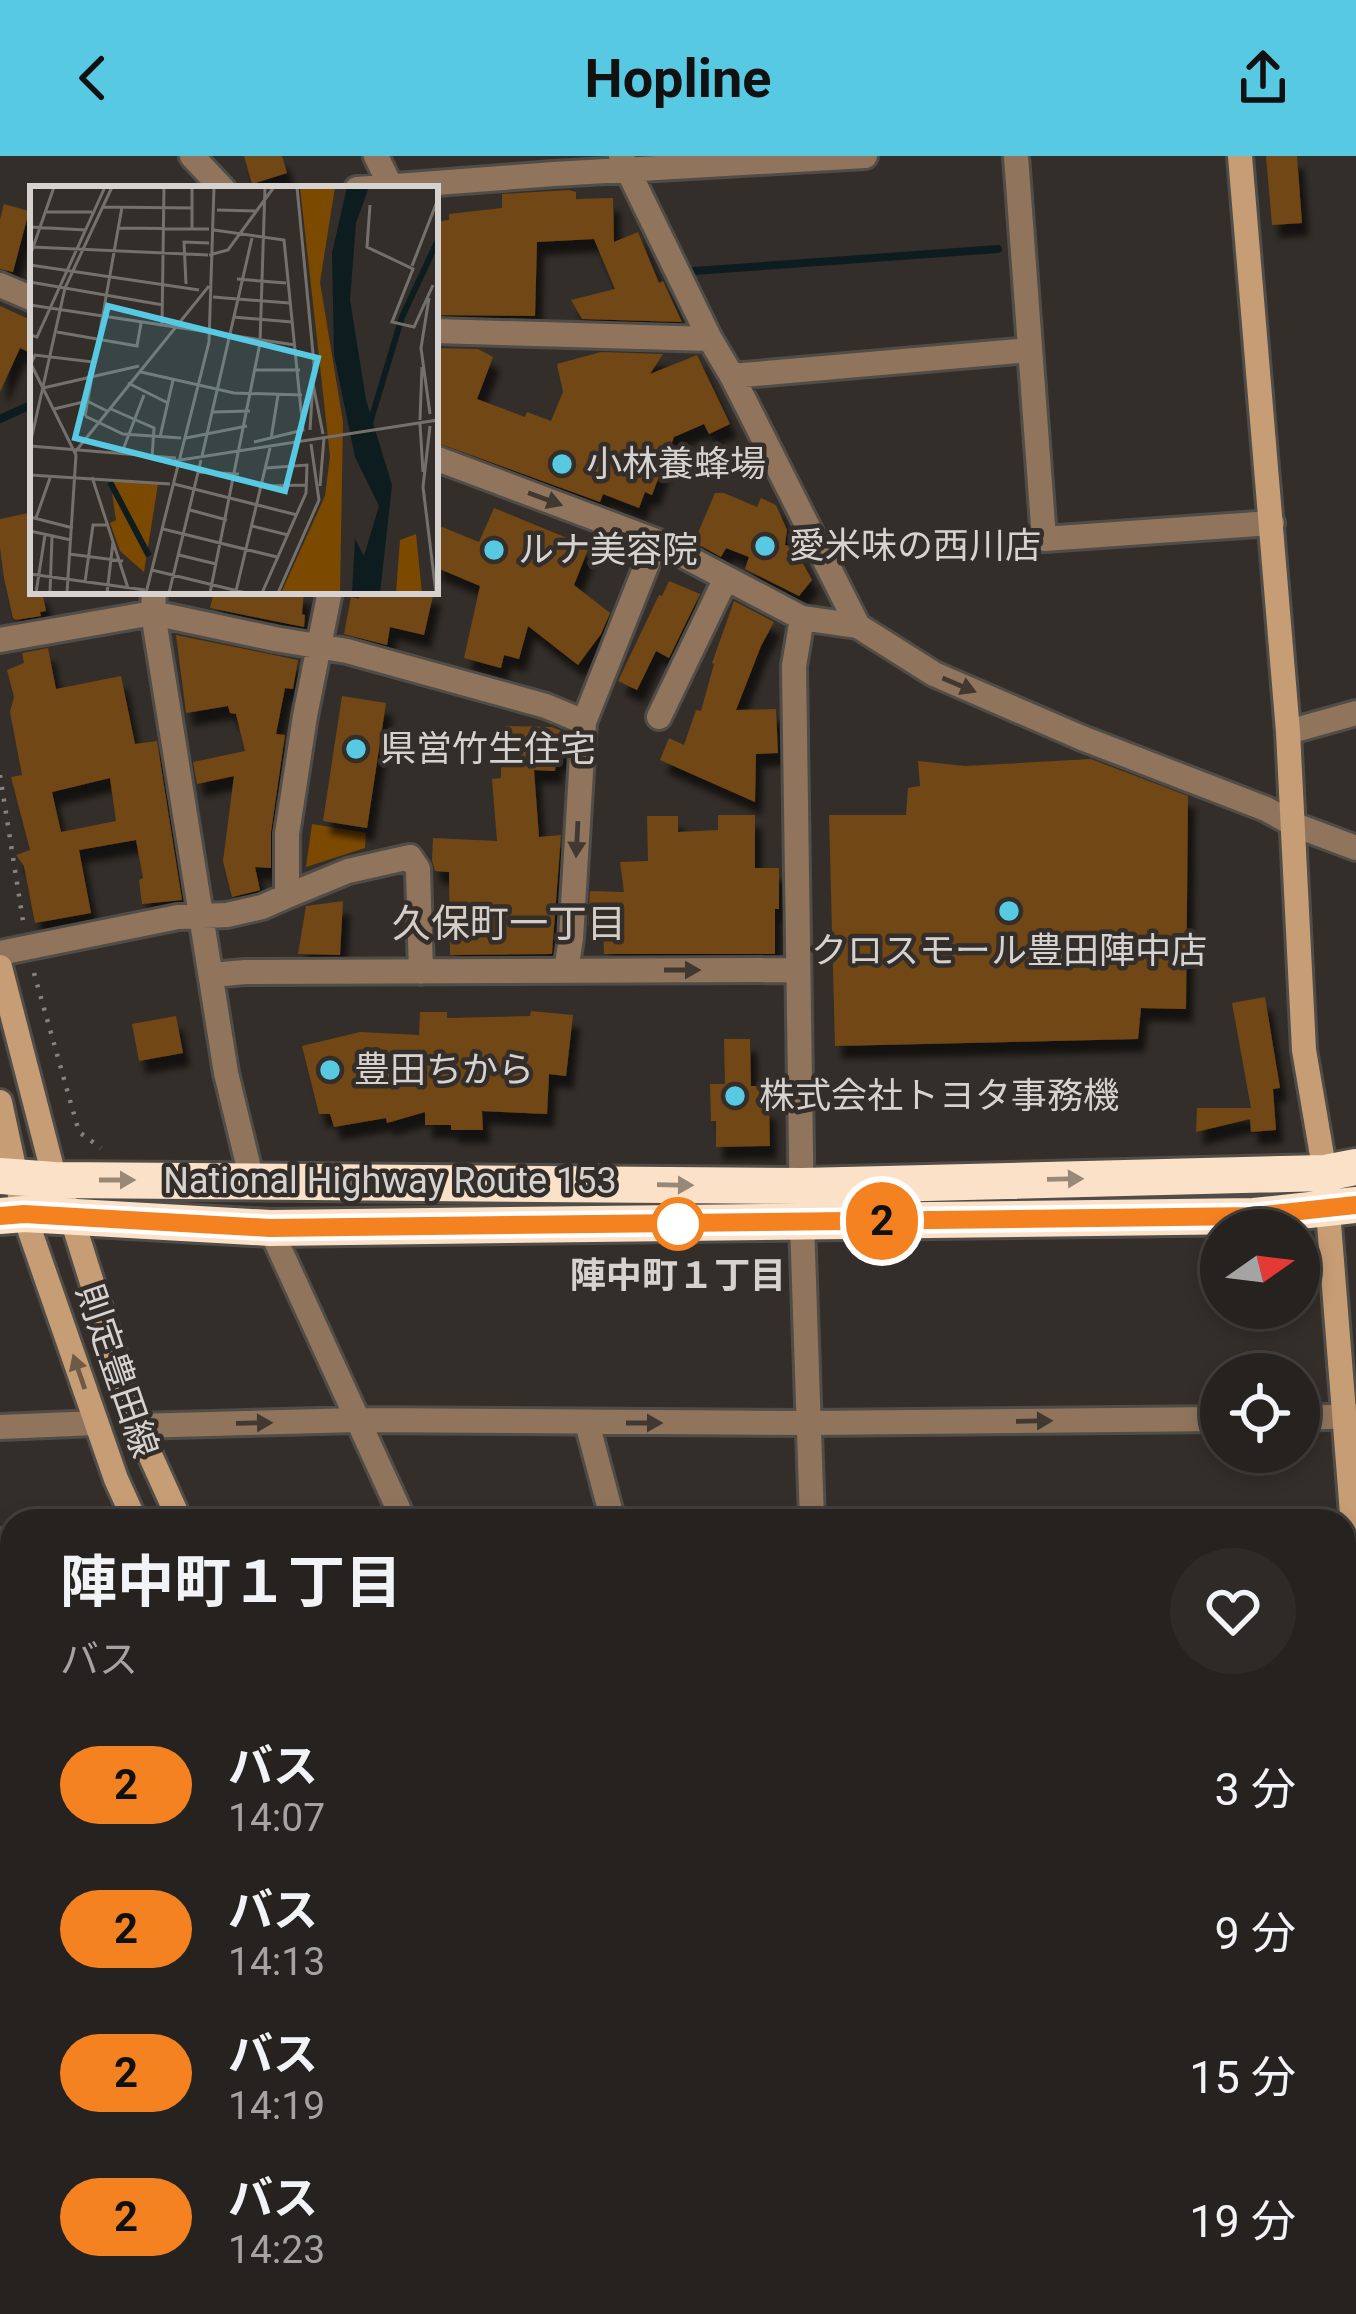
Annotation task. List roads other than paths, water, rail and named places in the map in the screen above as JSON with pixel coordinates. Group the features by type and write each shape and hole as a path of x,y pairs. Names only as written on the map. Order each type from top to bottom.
{"highway":[{"name":"National Highway Route 153","path":"7,1175 55,1180 1341,1189"},
{"name":"National Highway Route 153","path":"12,1215 270,1228 1254,1216 1341,1189"}],"street":[{"path":"192,156 220,186"},
{"path":"376,156 391,186"},
{"path":"411,186 625,163 865,156"},
{"path":"1016,156 1044,539 1272,523"},
{"path":"1240,156 1295,825 1304,1050 1341,1189 1354,1509"},
{"path":"625,163 858,626"},
{"path":"0,285 30,298"},
{"path":"438,331 710,339"},
{"path":"732,376 1030,350"},
{"path":"438,459 656,541 802,618 858,626 934,674 1356,848"},
{"path":"566,971 584,722 656,541"},
{"path":"659,717 727,578"},
{"path":"287,896 287,834 329,594"},
{"path":"0,640 153,602 275,639 320,645 546,706 584,722"},
{"path":"153,602 226,1073 252,1181"},
{"path":"802,618 794,666 797,970 812,1509"},
{"path":"1288,732 1356,713"},
{"path":"0,952 178,917 227,915 262,907 349,871 410,857 418,869 421,972"},
{"name":"則定豊田線","path":"0,968 55,1180 72,1219 137,1426 175,1509"},
{"path":"212,975 797,970"},
{"name":"則定豊田線","path":"0,1102 12,1215 130,1509"},
{"path":"270,1228 398,1509"},
{"path":"1320,1418 1350,1417"},
{"path":"137,1426 357,1420 808,1424 1200,1419"},
{"path":"0,1427 96,1423"},
{"path":"587,1424 610,1509"}],"waterway":[{"path":"694,271 998,249"},
{"path":"0,419 30,405"}],"place":[{"name":"小林養蜂場","path":"562,464"},
{"name":"愛米味の西川店","path":"765,546"},
{"name":"ルナ美容院","path":"494,550"},
{"name":"県営竹生住宅","path":"356,749"},
{"name":"クロスモール豊田陣中店","path":"1009,911"},
{"name":"豊田ちから","path":"330,1070"},
{"name":"株式会社トヨタ事務機","path":"735,1096"},
{"name":"陣中町１丁目","path":"678,1224"}],"district":[{"name":"久保町一丁目","path":"509,924"}]}
